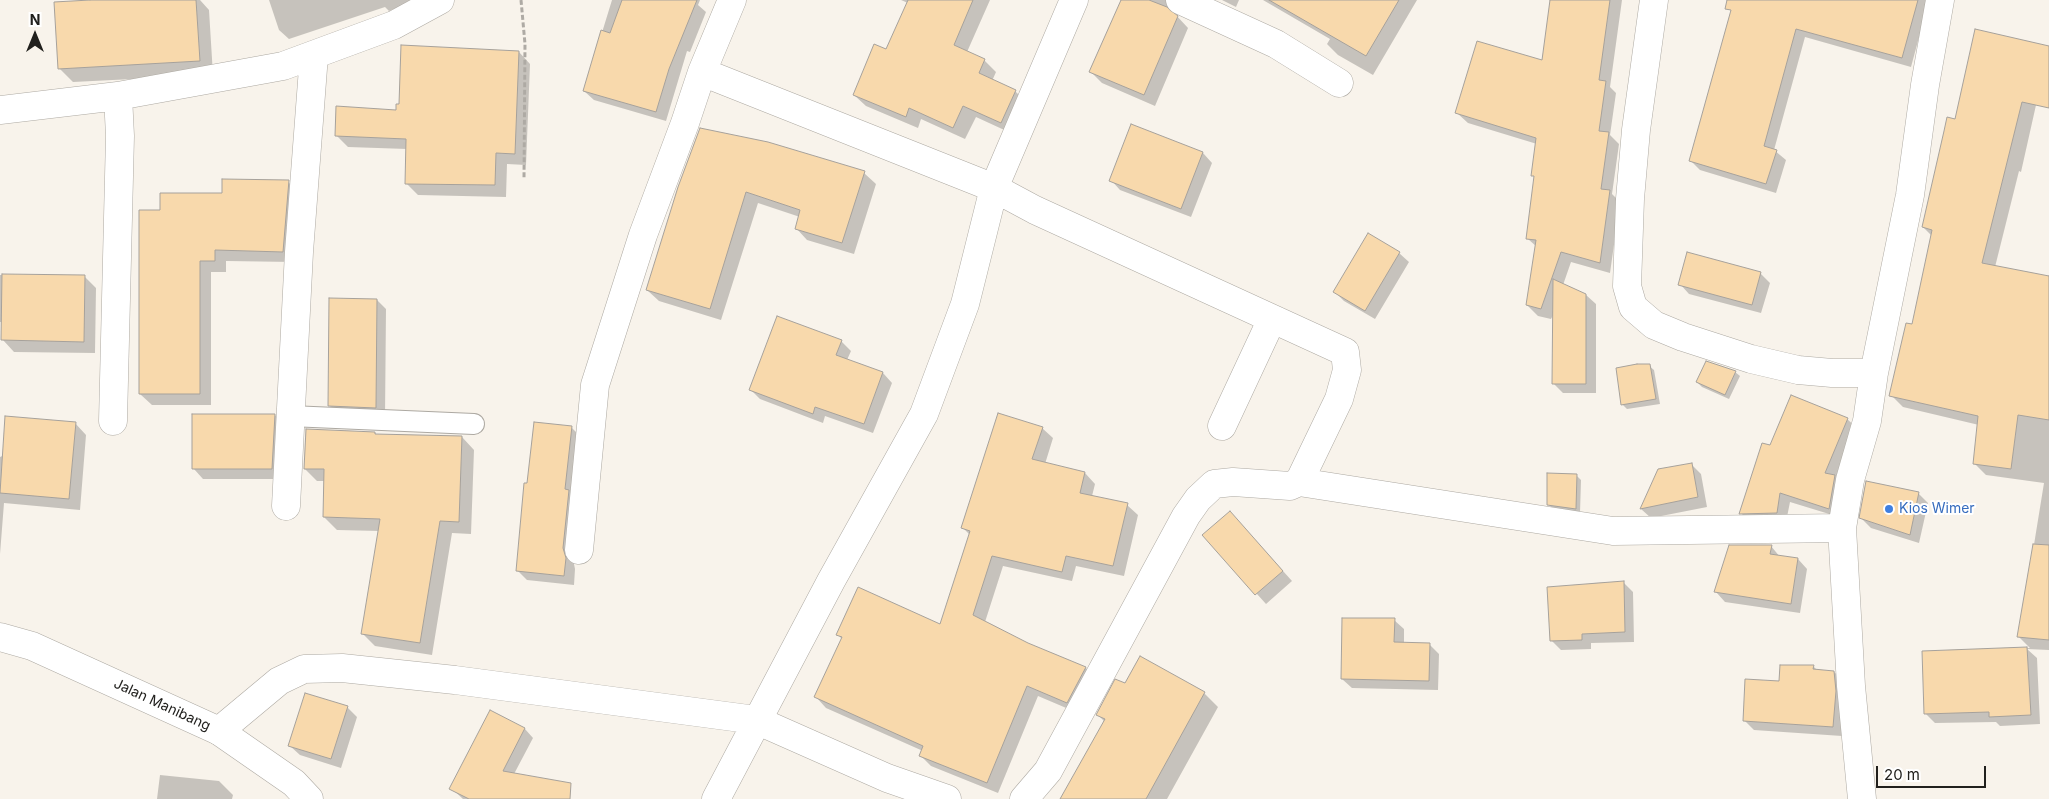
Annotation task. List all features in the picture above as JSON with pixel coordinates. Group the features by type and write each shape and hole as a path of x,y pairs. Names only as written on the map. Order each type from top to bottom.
{"street":[{"path":"0,110 118,96 283,66 394,25 440,0"},
{"path":"579,550 595,386 643,235 702,72 732,0"},
{"path":"716,799 756,720 924,414 965,304 994,188 1074,0"},
{"path":"1180,0 1276,44 1339,83"},
{"path":"1654,0 1636,130 1630,200 1627,286 1633,307 1654,325 1683,337 1751,359 1798,370 1832,373 1874,373"},
{"path":"1862,799 1851,686 1842,528 1850,480 1867,421 1874,373 1910,195 1925,85 1940,0"},
{"path":"286,506 299,252 314,55"},
{"path":"702,72 994,188 1035,210 1345,352 1348,362 1338,400 1299,482"},
{"path":"113,421 119,145 118,96"},
{"path":"1222,426 1272,319"},
{"path":"1024,799 1048,771 1186,516 1198,499 1214,484 1233,482 1290,486 1299,482 1613,531 1842,528"},
{"name":"Jalan Manibang","path":"0,637 32,646 219,732 294,782 309,799"},
{"path":"219,732 279,681 304,669 342,668 455,680 756,720 887,778 947,799"}],"lane":[{"path":"290,416 474,424"}],"path":[{"path":"521,0 525,44 524,179"}],"building":[{"path":"196,0 200,61 58,69 54,2"},
{"path":"622,0 697,0 669,69 656,112 583,91 601,30 610,33"},
{"path":"908,0 973,0 954,45 985,59 979,73 1016,90 1001,123 963,106 953,128 909,108 906,117 853,95 874,44 886,49"},
{"path":"1121,0 1149,0 1167,7 1178,16 1144,95 1089,72"},
{"path":"1269,0 1399,0 1366,56"},
{"path":"1550,0 1610,0 1599,80 1606,81 1599,131 1609,132 1601,189 1610,190 1600,263 1561,252 1541,309 1526,305 1536,240 1526,239 1534,176 1531,176 1536,138 1455,113 1477,41 1542,60"},
{"path":"1727,0 1918,0 1902,58 1796,29 1764,146 1777,150 1766,184 1689,161 1731,10 1725,9"},
{"path":"1975,29 2049,46 2049,108 2022,102 1982,263 2049,276 2049,420 2018,415 2011,469 1973,464 1978,416 1889,396 1906,323 1912,324 1932,230 1922,227 1947,117 1955,119"},
{"path":"401,45 519,51 515,154 496,153 495,185 405,184 406,139 335,136 336,106 396,110 396,104 399,104"},
{"path":"1131,124 1203,152 1181,209 1109,181"},
{"path":"700,128 768,142 865,171 842,243 795,229 800,210 746,192 710,309 646,290 678,187"},
{"path":"222,179 289,180 283,252 215,250 215,261 200,261 200,394 139,394 139,210 160,210 160,193 222,193"},
{"path":"1368,233 1400,252 1365,311 1333,292"},
{"path":"1687,252 1761,272 1752,305 1678,285"},
{"path":"2,274 85,275 84,342 1,340"},
{"path":"1553,279 1586,294 1586,384 1552,384"},
{"path":"329,298 377,299 376,408 328,406"},
{"path":"777,316 842,340 836,355 883,372 864,424 815,407 813,414 749,390"},
{"path":"1706,361 1736,371 1725,395 1696,382"},
{"path":"1637,364 1650,364 1656,399 1621,405 1616,368"},
{"path":"1791,395 1848,418 1825,473 1835,475 1829,509 1780,493 1777,513 1739,514 1762,443 1770,445"},
{"path":"998,413 1043,427 1032,459 1085,472 1080,493 1128,503 1113,566 1066,556 1062,572 992,556 973,615 1028,643 1086,667 1067,703 1027,686 987,783 919,756 923,746 814,697 842,637 836,635 858,587 940,624 970,531 961,528"},
{"path":"192,414 275,414 272,469 192,469"},
{"path":"5,416 76,422 69,499 0,493"},
{"path":"534,422 572,426 565,489 569,490 563,548 566,558 564,576 516,571 524,483 527,483"},
{"path":"306,429 375,432 375,434 462,436 459,522 440,521 420,643 361,634 380,519 323,517 324,469 304,469"},
{"path":"1692,463 1698,497 1640,509 1658,469"},
{"path":"1547,473 1577,474 1576,509 1547,505"},
{"name":"Kios Wimer","path":"1866,481 1919,492 1910,535 1859,518"},
{"path":"1230,511 1283,571 1255,595 1202,535"},
{"path":"2033,544 2049,545 2049,640 2017,637"},
{"path":"1729,545 1772,545 1770,554 1798,558 1791,604 1714,592"},
{"path":"1624,581 1625,632 1582,634 1582,640 1550,641 1547,587"},
{"path":"1342,618 1395,618 1394,642 1430,643 1429,681 1341,679"},
{"path":"2027,647 2031,715 1989,717 1989,712 1924,714 1922,651"},
{"path":"1140,656 1205,692 1146,799 1060,799 1105,719 1096,715 1115,679 1125,683"},
{"path":"1780,665 1814,665 1813,669 1834,671 1836,691 1833,727 1743,721 1745,679 1779,681"},
{"path":"305,693 348,706 331,759 288,746"},
{"path":"490,710 525,728 503,771 571,783 570,799 469,799 449,789"}],"place":[{"name":"Kios Wimer","path":"1889,509"}]}
